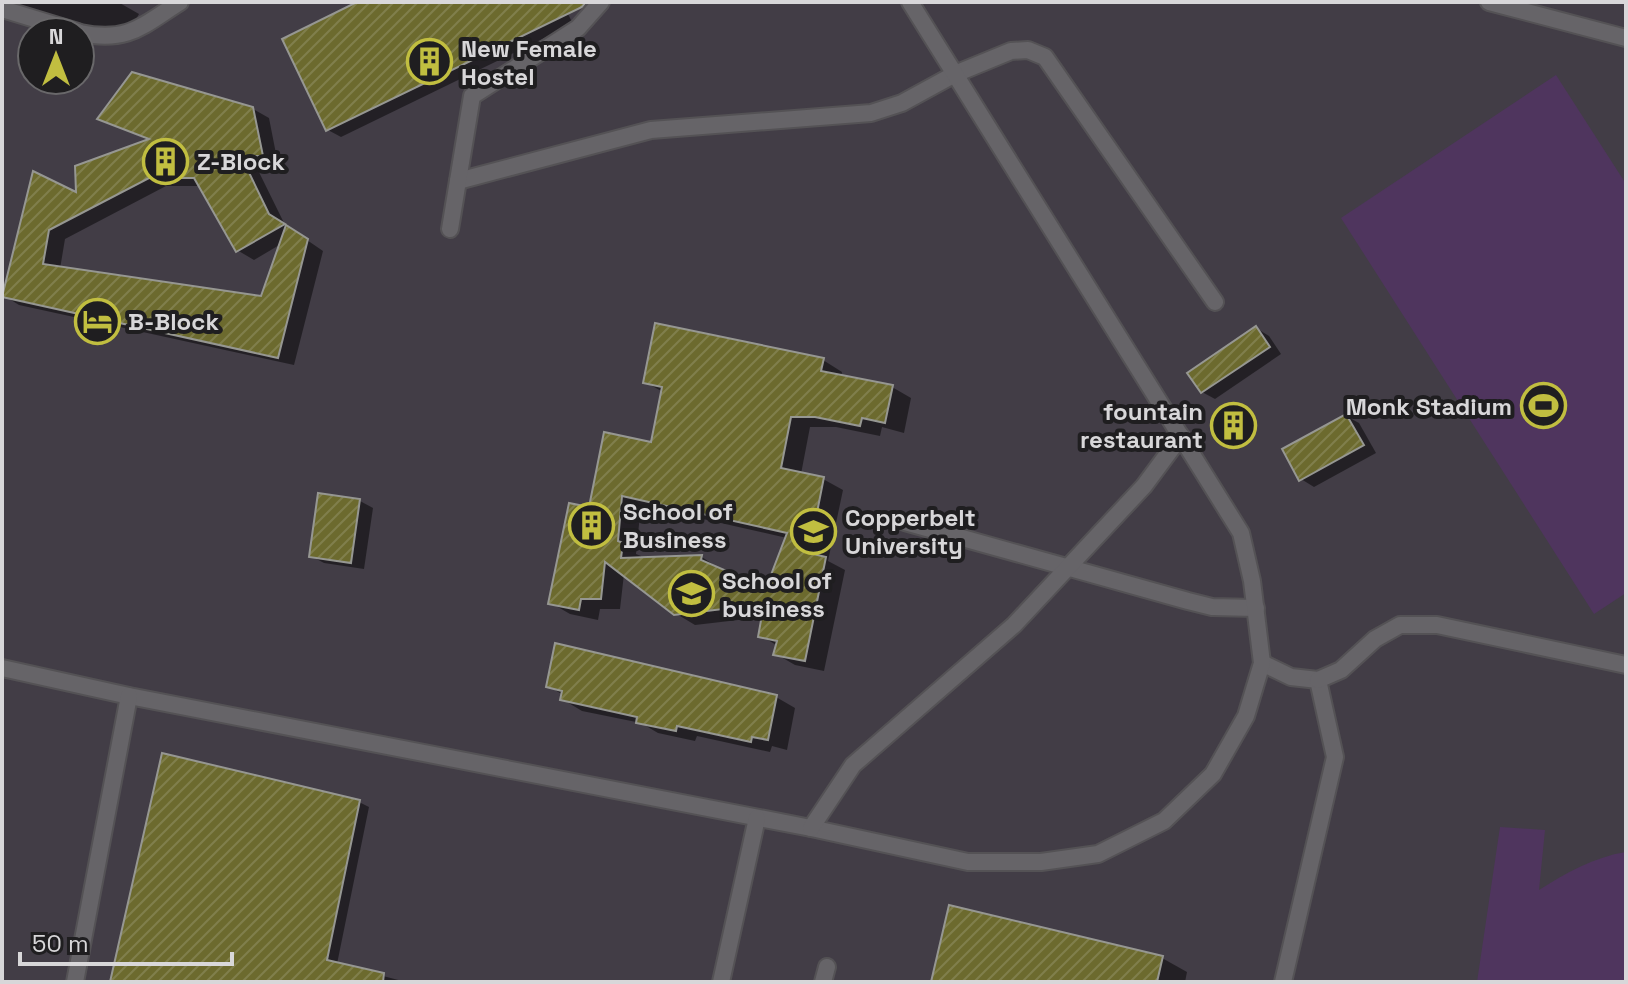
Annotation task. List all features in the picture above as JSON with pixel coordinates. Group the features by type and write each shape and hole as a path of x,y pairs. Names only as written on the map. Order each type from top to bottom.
{"lane":[{"path":"96,35 108,37 129,34 180,2"},
{"path":"450,229 472,96 578,28 601,2"},
{"path":"2,668 129,696 811,828 968,862 1041,862 1098,854 1164,821 1213,774 1246,716 1262,663 1252,581 1241,533 910,2"},
{"path":"1489,2 1626,38"},
{"path":"2,9 25,16"},
{"path":"458,181 651,130 871,113 902,103 955,74 1011,51 1028,50 1045,57 1215,302"},
{"path":"811,828 853,765 1005,634 1144,486 1181,436"},
{"path":"905,522 1212,607 1256,608"},
{"path":"1262,663 1291,677 1318,680 1341,670 1375,639 1400,625 1437,625 1626,665"},
{"path":"1283,982 1335,757 1318,680"},
{"path":"75,982 129,696"},
{"path":"721,982 757,818"}],"shaded area":[{"name":"Copperbelt University","path":"2,2 1626,2 1626,982 2,982"},
{"name":"Monk Stadium","path":"1556,75 1626,184 1626,593 1594,614 1341,218"},
{"path":"1500,827 1545,830 1539,890 1581,866 1626,852 1626,982 1477,982"}],"building":[{"name":"New Female Hostel","path":"357,2 586,2 582,7 326,131 282,39"},
{"path":"132,72 253,107 263,156 241,156 269,214 285,224 236,252 194,178 149,178 49,230 43,264 261,296 286,225 308,239 278,358 2,297 33,171 76,192 75,166 149,139 97,119"},
{"name":"School of Business","path":"655,323 824,358 821,371 893,385 885,423 862,418 860,426 815,417 791,417 781,468 824,477 809,553 826,557 805,661 773,655 777,641 758,637 764,604 674,615 605,562 601,599 581,599 579,610 548,604 569,503 589,507 604,432 651,442 662,387 643,383","holes":["622,496 787,533 769,580 763,579 761,586 701,560 702,555 621,558 623,543 618,541"]},
{"path":"1256,326 1270,347 1201,393 1187,373"},
{"path":"1346,414 1364,445 1299,481 1282,449"},
{"path":"318,493 360,499 351,563 309,557"},
{"path":"555,643 777,695 768,740 752,737 751,742 677,726 676,731 636,723 637,717 560,700 562,691 546,687"},
{"path":"162,753 360,800 327,960 384,973 383,982 110,982"},
{"path":"949,905 1163,956 1157,982 931,982"}],"place":[{"name":"New Female Hostel","path":"430,62"},
{"name":"Z-Block","path":"166,161"},
{"name":"B-Block","path":"97,321"},
{"name":"Monk Stadium","path":"1543,406"},
{"name":"fountain restaurant","path":"1234,425"},
{"name":"School of Business","path":"592,525"},
{"name":"Copperbelt University","path":"814,531"},
{"name":"School of business","path":"691,594"}]}
